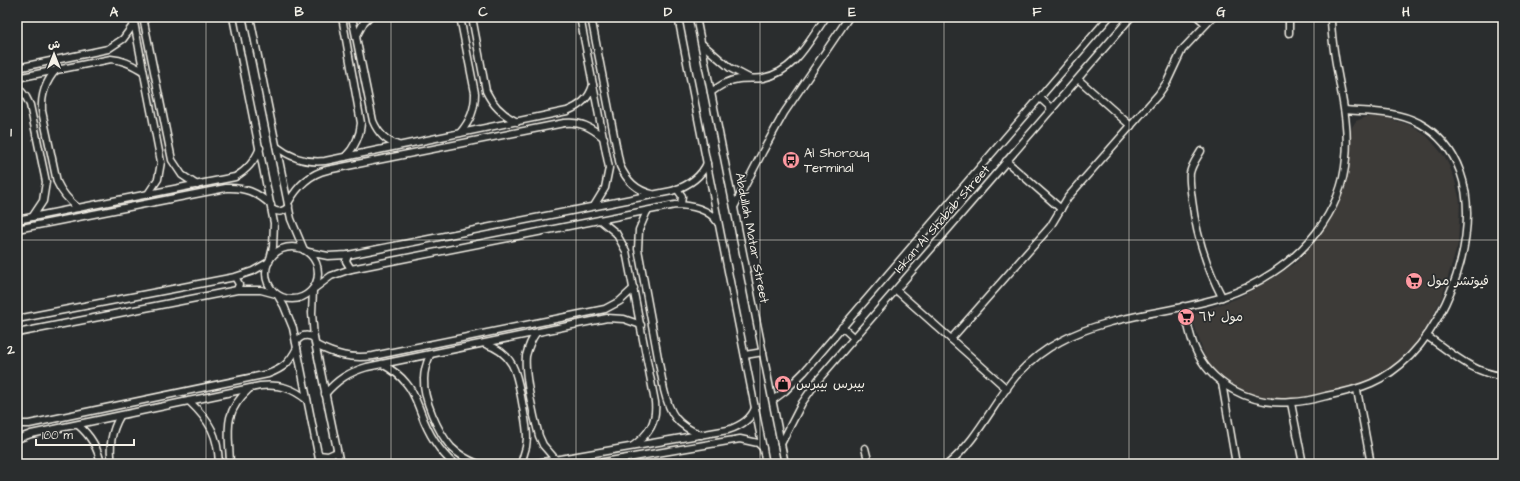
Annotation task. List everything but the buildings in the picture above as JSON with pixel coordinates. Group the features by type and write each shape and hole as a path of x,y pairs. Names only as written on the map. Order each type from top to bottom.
{"street":[{"path":"133,17 161,162 160,171 154,187 148,194"},
{"path":"144,17 172,160 176,168 197,185"},
{"path":"233,17 260,148 275,235 266,276 268,283 277,295 289,317 297,345 320,464"},
{"path":"250,17 288,205 295,229 306,251 316,262 318,269 318,282 314,289 312,313 314,338 340,464"},
{"path":"342,17 361,123 355,145 345,157"},
{"path":"352,17 373,121 376,128 386,139 400,145"},
{"path":"356,37 364,22 369,17"},
{"path":"580,17 609,168 605,188 594,206"},
{"path":"591,17 620,166 627,178 636,188 654,195"},
{"path":"678,17 766,464"},
{"name":"Abdullah Matar Street","path":"696,17 785,464"},
{"path":"711,92 731,80 763,78 786,69 795,61 826,17"},
{"path":"734,208 762,151 780,120 849,17"},
{"name":"Iskan Al Shabab Street","path":"772,400 795,382 1109,17"},
{"name":"Iskan Al Shabab Street","path":"781,444 809,391 1131,17"},
{"path":"1198,17 1206,24"},
{"path":"951,339 1050,227 1073,192 1164,87 1182,50 1213,17"},
{"path":"1289,17 1289,34"},
{"path":"948,464 978,433 1007,389 1022,370 1039,355 1062,340 1077,333 1123,319 1222,297 1248,286 1279,267 1294,256 1310,241 1323,224 1332,208 1344,178 1347,142 1345,110 1332,37 1330,17"},
{"path":"460,133 467,125 475,104 475,93 461,20 467,18 473,19 486,91 495,107 517,122"},
{"path":"17,68 100,52 116,45 123,39 134,24"},
{"path":"702,44 730,68 750,78"},
{"path":"100,52 103,56 102,61"},
{"path":"17,78 102,61 119,60 127,62 143,72"},
{"path":"56,70 47,82 44,89 42,111 57,182 69,201 78,208"},
{"path":"1078,78 1131,126"},
{"path":"277,147 292,157 301,160 320,161 345,157 567,111 576,108 584,102 590,94 593,85"},
{"path":"17,86 26,97 32,112 46,182 44,196 39,209 33,216"},
{"path":"475,93 480,95 486,91"},
{"path":"1040,98 1052,109"},
{"path":"32,112 37,110 42,111"},
{"path":"1183,306 1191,338 1199,357 1213,376 1231,389 1265,402 1291,402 1358,390 1392,372 1411,355 1427,336 1448,300 1460,262 1465,234 1466,212 1464,189 1458,166 1447,146 1420,123 1409,118 1386,112 1345,110"},
{"path":"567,111 571,118 569,122"},
{"path":"361,123 368,124 373,121"},
{"path":"17,230 226,188 236,188 250,191 264,198 271,207 279,212 283,212 302,183 322,171 569,122 591,128 604,138"},
{"path":"443,137 446,146"},
{"path":"157,142 164,142 167,140"},
{"path":"17,220 235,177 243,172 256,157 260,148"},
{"path":"1201,151 1194,162 1190,173 1191,195 1200,243 1210,271 1222,297"},
{"path":"320,161 318,167 322,171"},
{"path":"1006,161 1061,209"},
{"path":"17,319 235,276 253,271 282,249 297,248 328,256 348,255 654,195 678,189 692,181 704,170 707,163"},
{"path":"609,168 615,170 620,166"},
{"path":"44,173 51,173 54,171"},
{"path":"224,179 227,185 226,188"},
{"path":"678,189 682,196 681,205"},
{"path":"17,334 237,290 261,290 284,298 297,300 308,295 331,276 351,269 681,205 690,206 707,212 715,218 719,224"},
{"path":"647,211 639,230 639,260 664,390 670,410 675,418 682,425 701,435"},
{"path":"600,220 616,233 622,242 629,262 654,392 656,411 655,420 646,435 633,446"},
{"path":"486,228 489,242"},
{"path":"348,255 346,261 351,269"},
{"path":"629,262 639,260"},
{"path":"235,276 238,281 237,290"},
{"path":"316,345 340,355 365,357 605,309 620,301 634,288"},
{"path":"896,290 1007,389"},
{"path":"86,306 89,319"},
{"path":"605,309 608,314 607,318"},
{"path":"325,394 344,376 355,370 367,367 607,318 624,318 641,325"},
{"path":"842,327 854,338"},
{"path":"536,333 528,347 527,372 536,427 543,444 556,460"},
{"path":"17,424 29,424 268,374 283,368 289,362 302,336 314,338"},
{"path":"1427,336 1478,370 1495,376 1503,376"},
{"path":"483,344 496,349 507,357 517,373 527,429 526,447 521,464"},
{"path":"745,355 763,352"},
{"path":"430,355 424,380 427,398 439,429 452,448 460,455 478,464"},
{"path":"365,357 364,362 367,367"},
{"path":"382,364 392,369 403,379 412,392 425,424 436,445 444,456 454,464"},
{"path":"517,373 522,370 527,372"},
{"path":"268,374 270,379 269,385"},
{"path":"1222,383 1236,464"},
{"path":"17,439 31,434 269,385 290,388 301,394 307,400"},
{"path":"230,464 227,432 228,422 231,412 242,395 249,388"},
{"path":"654,392 660,393 664,390"},
{"path":"1358,390 1371,464"},
{"path":"416,401 421,398 427,398"},
{"path":"138,401 140,412"},
{"path":"189,401 204,416 215,434 219,464"},
{"path":"1291,402 1303,464"},
{"path":"531,464 728,430 742,424 754,414 755,408"},
{"path":"112,464 112,434 120,416"},
{"path":"29,424 28,430 31,434"},
{"path":"78,425 92,439 100,461"},
{"path":"527,429 532,430 536,427"},
{"path":"728,430 732,434 731,440"},
{"path":"215,434 227,432"},
{"path":"592,464 740,439 758,443 763,448"},
{"path":"865,448 869,464"},
{"path":"319,455 328,456 337,452"},
{"path":"100,461 104,455 111,455"},
{"path":"579,456 581,464"}],"shaded area":[{"path":"1366,117 1384,117 1410,125 1427,136 1445,157 1454,177 1460,201 1458,244 1442,297 1429,324 1414,345 1386,372 1363,384 1312,397 1288,399 1260,397 1239,388 1218,375 1207,363 1191,315 1238,298 1267,282 1297,262 1319,237 1336,210 1344,191 1349,168 1350,134 1352,127 1356,121"}],"place":[{"name":"Al Shorouq Terminal","path":"791,160"},
{"name":"فيوتشر مول","path":"1414,281"},
{"name":"مول ٦٣","path":"1186,317"},
{"name":"بيبرس بيبرس","path":"783,384"}]}
